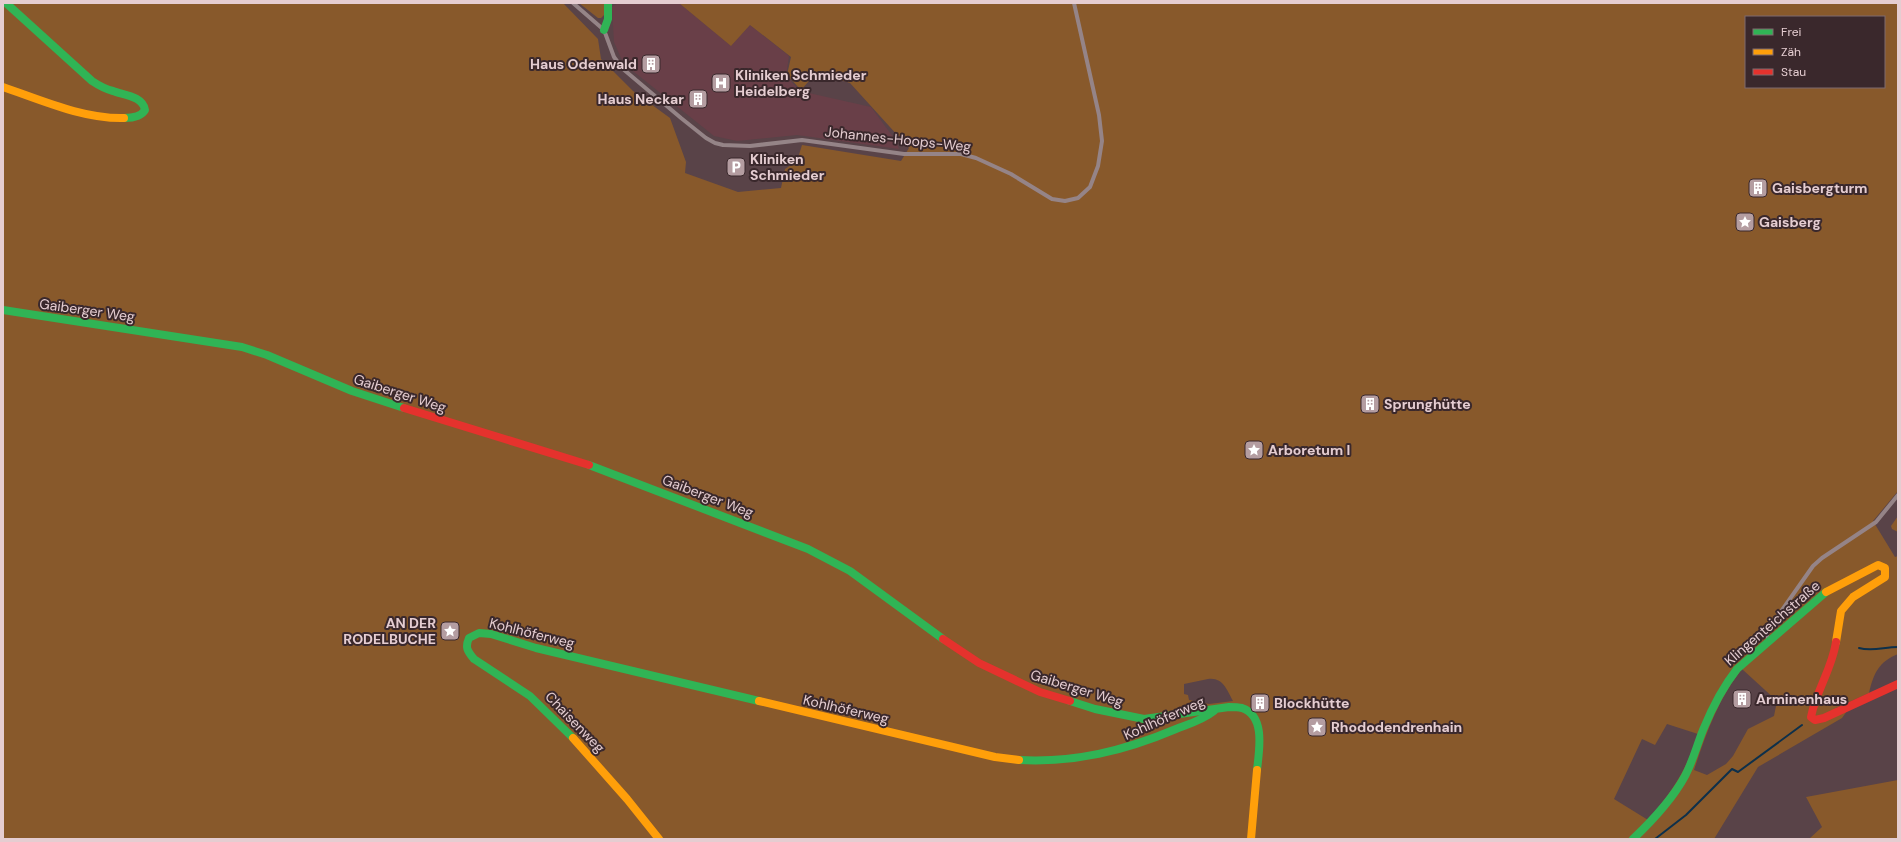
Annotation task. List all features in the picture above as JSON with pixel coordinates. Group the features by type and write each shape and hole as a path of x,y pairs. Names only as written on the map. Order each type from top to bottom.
{"street":[{"path":"3,87 59,106 108,119 131,118 142,114 145,110 145,106 140,101 106,89 92,81 6,3"},
{"path":"573,3 604,30 608,19 608,3"},
{"name":"Johannes-Hoops-Weg","path":"604,30 614,57 623,69 706,138 723,145 750,146 802,140 904,154 961,154 986,162 1027,183 1052,199 1063,201 1076,199 1085,192 1092,183 1098,166 1102,141 1098,110 1074,3"},
{"name":"Gaiberger Weg","path":"3,310 221,342 256,351 362,395 477,432 597,467 808,549 857,576 939,636 979,663 1040,692 1095,709 1144,719 1233,706 1242,708 1252,716 1258,726 1260,748 1251,839"},
{"path":"1769,641 1767,636 1768,630 1813,566 1822,558 1876,522 1898,496"},
{"name":"Klingenteichstraße","path":"1633,839 1661,810 1679,786 1689,768 1709,715 1730,677 1744,661 1831,588 1871,567 1881,565 1886,569 1884,577 1853,597 1841,611 1838,621 1834,655 1813,706 1811,717 1816,720 1824,718 1898,684"},
{"name":"Kohlhöferweg","path":"469,638 479,633 491,634 543,650 688,685 995,757 1024,761 1080,759 1117,752 1159,737 1212,714 1215,709"},
{"name":"Chaisenweg","path":"469,638 466,646 469,655 479,663 524,690 540,704 624,793 659,839"}],"shaded area":[{"path":"3,3 563,3 598,39 601,59 633,91 670,118 686,162 685,173 738,192 781,188 785,169 797,161 802,145 901,161 909,148 850,83 817,72 801,90 787,75 791,57 750,25 731,46 679,3 1898,3 1898,491 1873,521 1895,557 1898,556 1898,654 1882,664 1878,669 1869,693 1836,708 1839,714 1847,711 1842,718 1758,767 1714,839 3,839","holes":["1742,669 1777,701 1774,716 1748,729 1733,756 1726,764 1707,775 1694,770 1703,743 1719,705","1208,679 1221,682 1233,701 1209,704 1189,700 1188,695 1184,694 1184,684","1667,724 1698,734 1678,780 1648,820 1614,799 1642,739 1655,745"]},
{"path":"579,3 604,3 604,15 601,18 598,18"},
{"name":"Kliniken Schmieder Heidelberg","path":"618,3 679,3 731,46 750,25 789,56 786,76 800,91 871,107 896,141 899,149 797,135 737,141 714,136 628,67 621,58 614,42 612,7"},
{"path":"1898,516 1898,532 1892,529 1891,526"},
{"path":"1898,780 1898,839 1809,839 1822,827 1806,797"}],"waterway":[{"path":"1859,648 1873,649 1898,647"},
{"path":"1655,839 1686,815 1732,769 1738,772 1802,725"}],"traffic: fast":[{"path":"6,3 92,81 104,88 132,97 141,102 145,110 141,114 136,117 124,118"},
{"path":"604,30 608,19 608,3"},
{"path":"3,310 242,347 267,355 352,391 404,408"},
{"path":"589,465 808,549 850,571 943,639"},
{"path":"1633,839 1662,809 1680,785 1690,765 1714,706 1737,669 1826,592"},
{"path":"573,738 530,696 474,659 467,649 469,638 479,633 491,634 536,648 759,701"},
{"path":"1070,701 1095,709 1144,719 1229,707 1242,708 1250,712 1255,718 1258,726 1259,744 1257,770"},
{"path":"1019,760 1059,760 1099,754 1157,737 1205,717 1214,711"}],"traffic: slow":[{"path":"3,87 62,108 93,115 124,118"},
{"path":"1826,592 1878,565 1885,568 1885,577 1853,597 1841,611 1836,642"},
{"path":"759,701 995,757 1019,760"},
{"path":"573,738 627,799 659,839"},
{"path":"1251,839 1257,770"}],"traffic: jam":[{"path":"404,408 589,465"},
{"path":"943,639 979,663 1040,692 1070,701"},
{"path":"1836,642 1831,661 1813,707 1811,717 1815,720 1824,718 1898,684"}],"place":[{"name":"Haus Odenwald","path":"651,64"},
{"name":"Kliniken Schmieder Heidelberg","path":"721,83"},
{"name":"Haus Neckar","path":"698,99"},
{"name":"Kliniken Schmieder","path":"736,167"},
{"name":"Gaisbergturm","path":"1758,188"},
{"name":"Gaisberg","path":"1745,222"},
{"name":"Sprunghütte","path":"1370,404"},
{"name":"Arboretum I","path":"1254,450"},
{"name":"AN DER RODELBUCHE","path":"450,631"},
{"name":"Arminenhaus","path":"1742,699"},
{"name":"Blockhütte","path":"1260,703"},
{"name":"Rhododendrenhain","path":"1317,727"}]}
